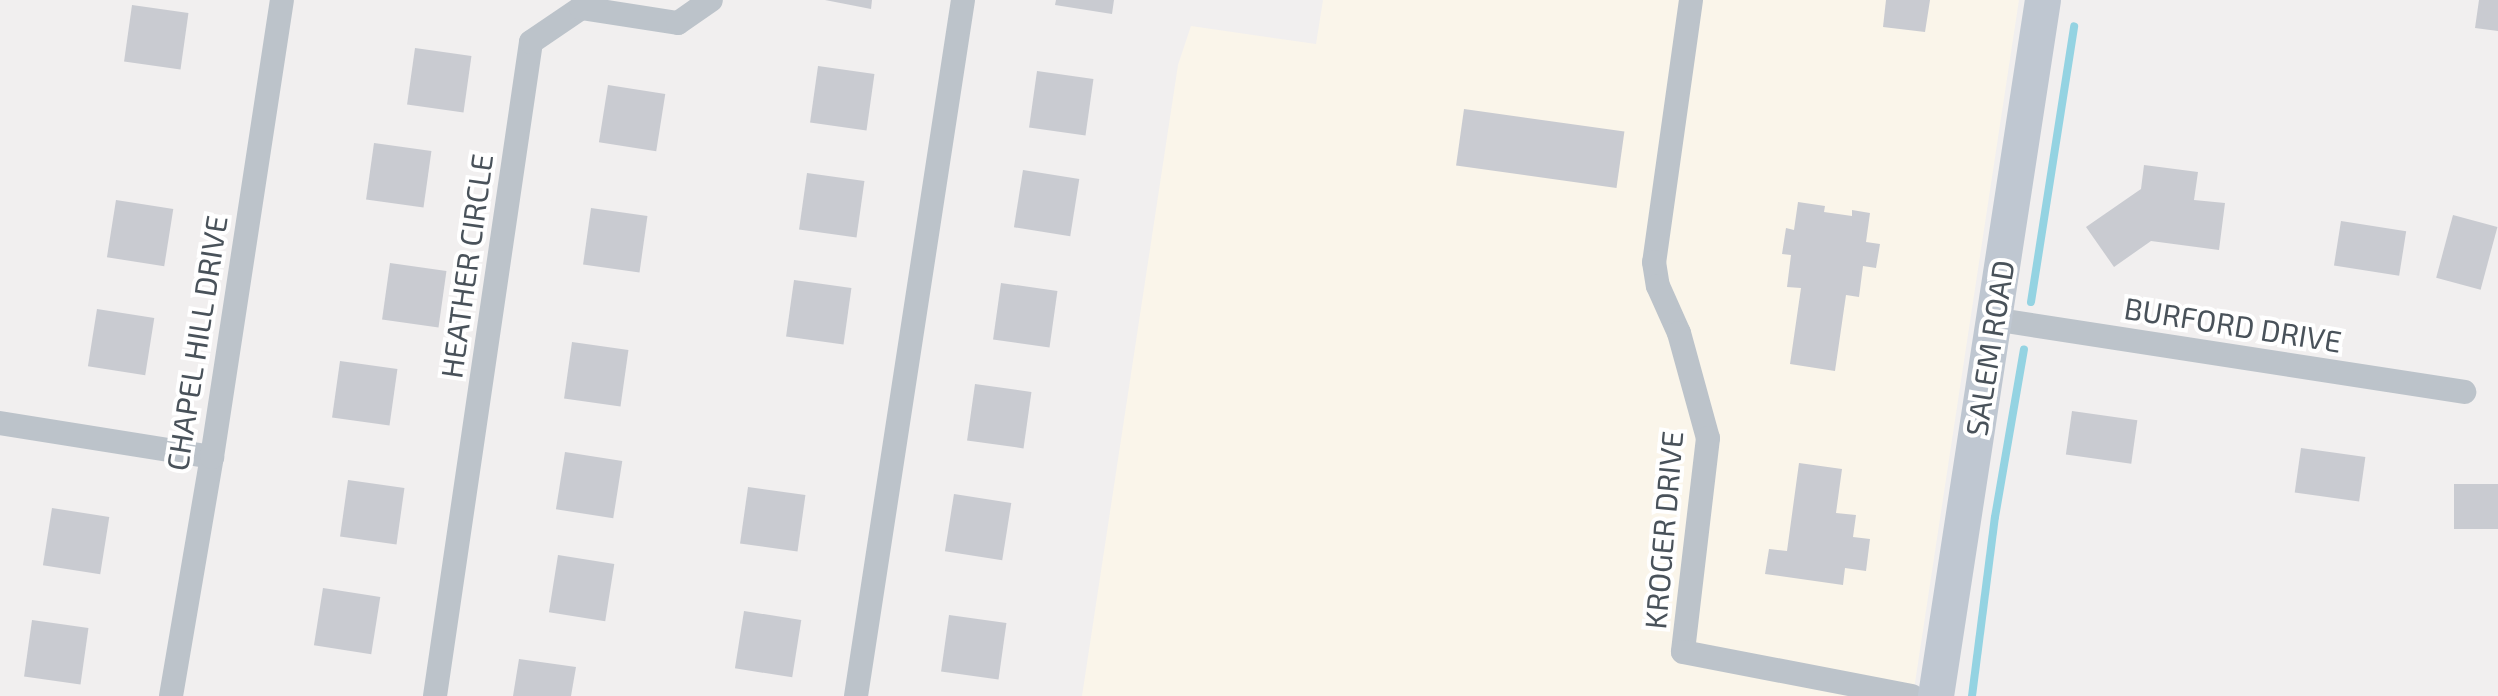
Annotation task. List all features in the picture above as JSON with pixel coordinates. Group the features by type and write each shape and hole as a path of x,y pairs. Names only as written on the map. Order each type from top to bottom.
{"main road":[{"name":"SALEM ROAD","path":"1936,696 2043,0"}],"street":[{"name":"CHAPEL HILL DRIVE","path":"171,696 212,457 282,0"},
{"name":"HEATHER CIRCLE","path":"435,696 531,42 581,8 678,23 711,0"},
{"path":"856,696 963,0"},
{"name":"KROGER DRIVE","path":"1691,0 1654,262 1658,286 1682,342 1708,438 1683,652 1912,696"},
{"name":"BURFORD DRIVE","path":"1993,319 2464,392"},
{"path":"0,423 212,457"}],"shaded area":[{"path":"1323,0 2019,0 1913,696 1082,696 1178,65 1191,26 1316,44"}],"building":[{"path":"825,0 872,0 871,9"},
{"path":"1056,0 1114,0 1112,14 1055,5"},
{"path":"1886,0 1930,0 1925,32 1883,27"},
{"path":"2479,0 2498,0 2498,31 2475,28"},
{"path":"132,5 188,13 181,69 124,61"},
{"path":"415,48 471,56 464,112 407,104"},
{"path":"818,66 874,74 867,130 810,122"},
{"path":"1037,71 1093,79 1086,135 1029,127"},
{"path":"608,85 665,94 656,151 599,142"},
{"path":"1464,109 1624,132 1616,188 1456,165"},
{"path":"374,143 431,151 424,208 366,199"},
{"path":"2144,165 2198,172 2194,200 2225,203 2219,250 2151,241 2114,267 2086,227 2141,189"},
{"path":"1023,170 1079,179 1070,236 1014,227"},
{"path":"807,173 864,181 857,238 799,229"},
{"path":"116,200 173,209 164,266 107,257"},
{"path":"1798,202 1825,206 1824,212 1852,216 1852,210 1870,213 1866,242 1880,244 1876,268 1863,266 1859,297 1846,295 1835,371 1790,364 1801,288 1787,287 1791,255 1782,254 1786,228 1794,230"},
{"path":"591,208 647,216 640,272 583,264"},
{"path":"2453,215 2497,227 2481,290 2436,278"},
{"path":"2341,221 2406,231 2399,276 2334,265"},
{"path":"390,263 446,271 439,327 382,319"},
{"path":"794,280 851,288 844,345 786,336"},
{"path":"1001,283 1057,291 1050,347 993,339"},
{"path":"97,309 154,318 145,375 88,366"},
{"path":"572,342 628,350 621,406 564,398"},
{"path":"340,361 397,369 390,426 332,417"},
{"path":"975,384 1031,392 1024,448 967,440"},
{"path":"2072,411 2137,420 2131,464 2066,455"},
{"path":"2301,448 2365,457 2359,502 2295,493"},
{"path":"565,452 622,461 613,518 556,509"},
{"path":"1799,463 1842,469 1836,513 1856,515 1853,537 1870,539 1866,571 1845,568 1843,585 1765,574 1769,549 1787,551"},
{"path":"348,480 404,488 397,544 340,536"},
{"path":"2454,484 2498,484 2498,529 2454,529"},
{"path":"748,487 805,495 798,552 740,543"},
{"path":"954,494 1011,503 1002,560 945,551"},
{"path":"52,508 109,517 100,574 43,565"},
{"path":"558,555 614,564 605,621 549,612"},
{"path":"323,588 380,597 371,654 314,645"},
{"path":"744,611 801,620 792,677 735,668"},
{"path":"949,615 1006,623 999,680 941,671"},
{"path":"32,620 88,628 81,684 24,676"},
{"path":"519,659 576,667 571,696 513,696"}],"waterway":[{"path":"2031,302 2074,26"},
{"path":"1972,696 1995,517 2024,349"}]}
